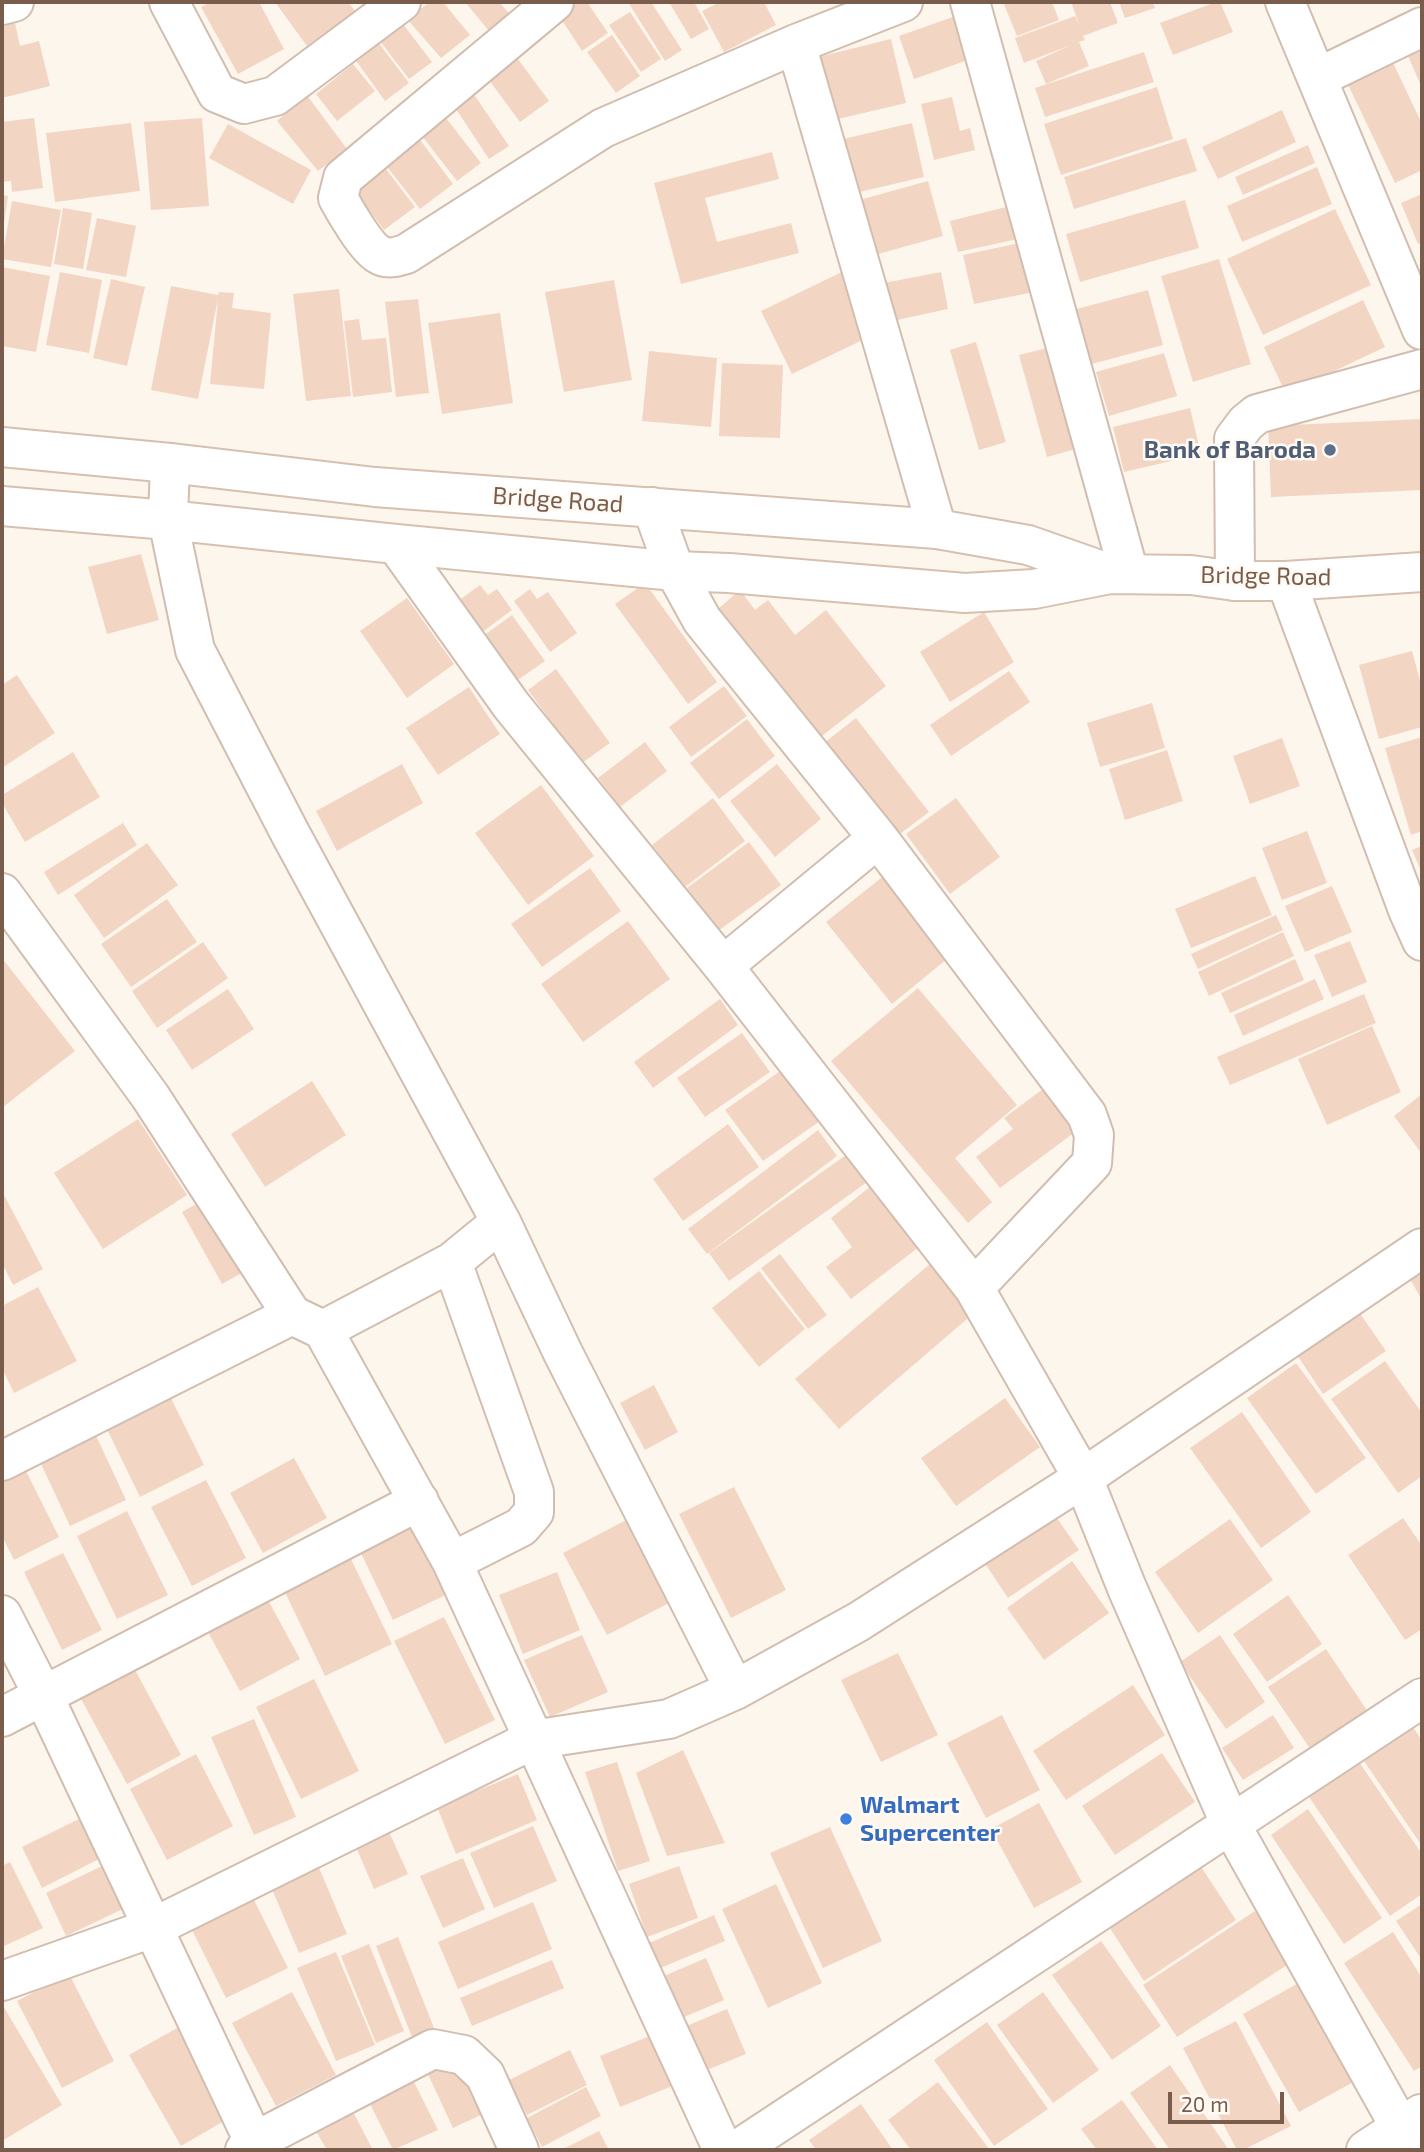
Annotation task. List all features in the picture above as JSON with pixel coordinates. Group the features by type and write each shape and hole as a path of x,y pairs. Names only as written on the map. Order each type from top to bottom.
{"street":[{"path":"2,5 13,2"},
{"path":"169,2 217,93 244,104 275,96 401,2"},
{"path":"554,2 343,178 338,198 349,218 378,254 391,258 406,254 603,128 796,44 903,2"},
{"path":"970,2 1119,574"},
{"path":"1285,2 1422,330"},
{"path":"1317,78 1422,27"},
{"path":"796,44 937,529"},
{"path":"1235,581 1234,439 1246,423 1257,414 1422,369"},
{"name":"Bridge Road","path":"2,447 375,487 937,529 1028,545 1119,574"},
{"path":"170,463 168,520 195,650 501,1222 563,1353 735,1690"},
{"name":"Bridge Road","path":"2,506 675,571 965,593 1034,589 1119,574 1191,575 1235,581 1286,581 1422,572"},
{"path":"652,507 675,571 702,620 878,838 1087,1115 1094,1135 1092,1163 974,1288"},
{"path":"396,544 511,705 723,967 974,1288 1083,1478 1127,1588 1231,1825 1412,2130 1366,2150"},
{"path":"1286,581 1408,910 1422,941"},
{"path":"723,967 878,838"},
{"path":"2,893 150,1096 308,1322 419,1501 452,1562 723,2150"},
{"path":"2,1461 308,1322 452,1262 501,1222"},
{"path":"2,1981 152,1928 532,1740 669,1719 735,1690 858,1622 1083,1478 1422,1248"},
{"path":"452,1262 534,1492 534,1511 521,1527 452,1562"},
{"path":"2,1717 419,1501"},
{"path":"2,1615 43,1695 252,2147 433,2049 464,2055 485,2075 519,2150"},
{"path":"737,2150 1422,1698"}],"building":[{"path":"210,2 259,2 284,49 238,74 201,7"},
{"path":"275,2 348,2 355,11 307,46"},
{"path":"430,2 443,2 470,35 441,58 407,19"},
{"path":"465,2 499,2 515,20 494,37"},
{"path":"569,2 587,2 608,33 582,51 556,11"},
{"path":"628,2 651,2 682,50 665,61"},
{"path":"669,2 694,2 709,29 691,39"},
{"path":"720,2 764,2 776,25 724,52 702,11"},
{"path":"1003,2 1052,2 1059,20 1017,36"},
{"path":"1071,2 1110,2 1118,23 1083,36 1085,40 1079,42 1089,66 1046,84 1036,61 1071,45 1024,63 1015,38 1075,16 1080,27"},
{"path":"1119,2 1153,2 1155,8 1125,18"},
{"path":"1220,2 1233,32 1173,55 1160,23"},
{"path":"630,12 661,59 641,72 609,25"},
{"path":"396,15 432,62 409,79 373,32"},
{"path":"953,17 968,60 914,79 899,36"},
{"path":"15,23 20,46 39,41 50,86 2,98 2,26"},
{"path":"372,34 409,83 385,101 349,51"},
{"path":"612,35 640,76 616,93 587,52"},
{"path":"891,39 906,103 834,120 818,57"},
{"path":"1422,49 1422,88 1408,56"},
{"path":"1144,52 1154,82 1045,117 1035,88"},
{"path":"1388,52 1422,124 1422,170 1395,183 1343,74"},
{"path":"515,55 549,101 520,122 486,76"},
{"path":"353,64 375,91 337,121 316,94"},
{"path":"1157,87 1173,139 1061,175 1044,124"},
{"path":"471,90 509,146 489,159 452,103"},
{"path":"306,94 347,149 318,171 277,121"},
{"path":"952,97 960,131 970,128 975,150 934,160 921,104"},
{"path":"439,109 481,163 457,181 415,127"},
{"path":"1282,110 1296,142 1218,179 1202,147"},
{"path":"34,118 43,188 12,192 11,181 2,182 2,122"},
{"path":"202,118 209,206 151,210 144,122"},
{"path":"131,123 140,191 55,202 46,133"},
{"path":"912,123 924,177 855,193 843,139"},
{"path":"228,124 311,170 293,204 209,158"},
{"path":"415,133 453,184 420,209 381,159"},
{"path":"1186,138 1197,171 1074,209 1064,177"},
{"path":"1308,145 1315,163 1243,195 1235,177"},
{"path":"772,152 779,179 705,198 717,242 791,223 799,253 681,284 654,183"},
{"path":"379,160 415,207 384,230 349,183"},
{"path":"1317,167 1332,204 1242,242 1227,206"},
{"path":"928,181 943,236 871,256 856,201"},
{"path":"1422,194 1422,242 1418,244 1401,203"},
{"path":"2,195 8,196 3,230 2,229"},
{"path":"1185,200 1199,248 1080,282 1066,234"},
{"path":"12,201 61,210 51,267 2,259"},
{"path":"1010,206 1018,239 958,252 950,221"},
{"path":"63,208 92,213 83,269 54,264"},
{"path":"1335,209 1371,285 1263,335 1227,259"},
{"path":"97,218 136,226 126,277 86,270"},
{"path":"1029,241 1039,291 974,304 963,255"},
{"path":"1219,259 1251,364 1193,382 1161,276"},
{"path":"2,267 50,276 36,352 2,346"},
{"path":"844,271 875,334 792,374 761,311"},
{"path":"60,272 102,280 89,353 46,345"},
{"path":"941,272 948,309 892,321 884,283"},
{"path":"111,279 145,287 127,366 93,358"},
{"path":"614,280 632,380 564,392 545,292"},
{"path":"171,286 218,295 219,292 234,293 232,308 271,313 264,389 210,384 218,299 198,399 151,390"},
{"path":"339,289 351,396 306,401 293,294"},
{"path":"1148,290 1163,345 1088,365 1073,310"},
{"path":"418,299 429,393 396,397 385,302"},
{"path":"1363,300 1385,347 1286,394 1264,347"},
{"path":"500,313 513,403 442,414 428,323"},
{"path":"359,319 362,340 386,338 392,392 353,397 344,321"},
{"path":"976,342 1006,442 979,450 950,350"},
{"path":"1055,346 1083,447 1047,457 1019,355"},
{"path":"649,351 717,358 711,427 642,421"},
{"path":"1164,353 1177,396 1109,416 1096,372"},
{"path":"722,363 783,365 780,438 719,436"},
{"path":"1190,408 1201,454 1124,472 1113,427"},
{"path":"1422,419 1422,490 1271,497 1268,426"},
{"path":"141,554 159,620 107,634 88,567"},
{"path":"645,583 717,682 688,704 615,604"},
{"path":"480,585 488,595 497,589 512,610 481,633 458,601"},
{"path":"530,589 537,599 548,592 577,633 550,652 514,601"},
{"path":"740,590 755,610 768,600 795,635 826,610 886,686 813,743 712,614"},
{"path":"407,598 454,664 407,698 360,631"},
{"path":"984,612 1014,662 950,702 920,652"},
{"path":"512,615 545,661 515,682 483,636"},
{"path":"1412,651 1422,688 1422,727 1379,739 1359,665"},
{"path":"556,669 610,743 582,763 528,690"},
{"path":"1009,671 1030,702 951,756 930,725"},
{"path":"17,675 55,733 2,768 2,685"},
{"path":"724,686 747,716 691,757 669,727"},
{"path":"469,687 500,734 438,775 406,728"},
{"path":"1152,703 1165,748 1100,767 1087,723"},
{"path":"856,718 929,812 892,840 820,746"},
{"path":"747,719 775,756 719,799 690,763"},
{"path":"1422,737 1422,831 1411,835 1385,748"},
{"path":"1282,738 1300,786 1250,804 1233,756"},
{"path":"645,742 667,771 620,807 598,778"},
{"path":"1167,750 1183,801 1125,820 1109,769"},
{"path":"73,752 100,797 25,842 2,803 2,795"},
{"path":"402,764 423,803 337,851 316,811"},
{"path":"777,764 821,819 775,857 730,801"},
{"path":"541,785 594,856 528,905 475,833"},
{"path":"713,798 745,841 685,887 652,845"},
{"path":"956,798 1000,857 950,894 906,834"},
{"path":"123,823 137,845 58,895 44,872"},
{"path":"1307,831 1327,883 1282,900 1262,848"},
{"path":"749,842 781,885 718,931 687,888"},
{"path":"147,843 178,885 104,938 74,895"},
{"path":"1422,846 1422,873 1412,850"},
{"path":"590,868 621,911 542,967 511,924"},
{"path":"886,874 952,955 892,1004 826,922"},
{"path":"1255,876 1272,915 1191,948 1175,909"},
{"path":"1332,886 1352,932 1305,952 1285,906"},
{"path":"167,899 197,942 131,987 101,944"},
{"path":"1276,915 1283,930 1198,969 1191,954"},
{"path":"628,921 670,979 583,1042 541,984"},
{"path":"1283,932 1294,956 1209,996 1198,972"},
{"path":"1350,941 1367,982 1332,997 1314,955"},
{"path":"203,942 228,978 157,1028 132,991"},
{"path":"2,958 75,1051 3,1107 2,1105"},
{"path":"1295,959 1304,980 1230,1013 1221,993"},
{"path":"1315,979 1324,999 1243,1036 1234,1015"},
{"path":"918,988 1017,1105 955,1158 992,1202 968,1223 831,1061"},
{"path":"228,989 254,1029 192,1070 166,1030"},
{"path":"1364,994 1376,1023 1230,1085 1217,1057"},
{"path":"720,999 738,1025 653,1088 634,1062"},
{"path":"1372,1026 1401,1092 1327,1125 1298,1059"},
{"path":"742,1033 770,1072 705,1117 677,1078"},
{"path":"783,1069 820,1121 763,1161 725,1110"},
{"path":"312,1081 346,1135 265,1187 231,1134"},
{"path":"1047,1086 1079,1129 1000,1188 976,1157 1013,1129 1004,1118"},
{"path":"1422,1094 1422,1154 1394,1116"},
{"path":"138,1119 187,1195 103,1249 54,1173"},
{"path":"728,1124 759,1167 683,1221 653,1179"},
{"path":"818,1130 837,1156 707,1254 688,1229"},
{"path":"850,1152 870,1180 729,1281 709,1253"},
{"path":"871,1186 919,1247 851,1299 826,1267 852,1247 831,1218"},
{"path":"2,1191 43,1269 13,1285 2,1263"},
{"path":"209,1197 249,1269 222,1284 182,1212"},
{"path":"780,1254 827,1315 808,1329 761,1268"},
{"path":"931,1263 974,1313 839,1429 795,1379"},
{"path":"759,1271 805,1329 759,1367 712,1308"},
{"path":"1422,1272 1422,1300 1410,1279"},
{"path":"38,1287 77,1361 14,1393 2,1368 2,1306"},
{"path":"1359,1312 1386,1351 1323,1394 1297,1355"},
{"path":"1385,1361 1422,1413 1422,1476 1398,1493 1331,1399"},
{"path":"1296,1363 1366,1458 1316,1494 1247,1398"},
{"path":"654,1385 678,1432 645,1450 620,1403"},
{"path":"166,1388 204,1465 140,1497 102,1419"},
{"path":"1005,1398 1040,1447 956,1506 921,1458"},
{"path":"1242,1412 1311,1512 1261,1548 1190,1448"},
{"path":"92,1427 126,1500 70,1526 36,1453"},
{"path":"294,1458 327,1518 263,1553 230,1493"},
{"path":"25,1469 59,1537 14,1560 2,1536 2,1480"},
{"path":"206,1480 246,1558 192,1586 151,1507"},
{"path":"734,1487 786,1590 731,1618 679,1514"},
{"path":"1048,1505 1079,1550 1008,1598 978,1553"},
{"path":"127,1511 168,1595 117,1619 77,1536"},
{"path":"1403,1518 1422,1546 1422,1629 1405,1640 1348,1555"},
{"path":"628,1519 671,1602 607,1635 563,1553"},
{"path":"1230,1519 1273,1580 1198,1633 1155,1572"},
{"path":"413,1520 448,1594 393,1620 358,1547"},
{"path":"63,1553 102,1630 62,1650 24,1572"},
{"path":"350,1557 392,1644 325,1676 283,1588"},
{"path":"1072,1561 1109,1613 1044,1660 1007,1608"},
{"path":"557,1572 580,1630 523,1654 499,1595"},
{"path":"1288,1595 1322,1644 1267,1682 1233,1634"},
{"path":"268,1600 300,1659 240,1691 208,1632"},
{"path":"444,1617 495,1720 445,1744 394,1641"},
{"path":"582,1635 608,1692 550,1717 524,1660"},
{"path":"1220,1635 1265,1702 1226,1729 1180,1662"},
{"path":"1326,1649 1370,1715 1313,1753 1268,1687"},
{"path":"898,1653 938,1735 881,1762 841,1680"},
{"path":"134,1668 181,1755 127,1784 80,1697"},
{"path":"314,1679 359,1771 301,1799 256,1707"},
{"path":"1133,1685 1165,1735 1066,1800 1033,1751"},
{"path":"1002,1715 1040,1790 986,1818 947,1743"},
{"path":"1273,1715 1294,1748 1243,1780 1222,1748"},
{"path":"254,1719 296,1817 254,1835 211,1737"},
{"path":"1413,1727 1422,1741 1422,1846 1364,1761"},
{"path":"683,1750 725,1843 667,1856 636,1773"},
{"path":"1162,1753 1195,1802 1115,1855 1082,1806"},
{"path":"196,1754 233,1826 167,1860 130,1789"},
{"path":"617,1762 650,1861 618,1871 585,1772"},
{"path":"1359,1762 1422,1854 1422,1894 1390,1916 1309,1797"},
{"path":"518,1774 537,1820 456,1854 437,1807"},
{"path":"1039,1803 1082,1882 1034,1908 991,1829"},
{"path":"1308,1809 1382,1918 1344,1944 1271,1835"},
{"path":"81,1818 101,1858 42,1888 22,1847"},
{"path":"386,1825 408,1874 374,1889 353,1840"},
{"path":"533,1826 557,1881 494,1908 470,1853"},
{"path":"830,1827 882,1941 823,1968 770,1853"},
{"path":"314,1856 347,1934 299,1953 266,1875"},
{"path":"463,1858 485,1909 443,1928 420,1876"},
{"path":"10,1862 43,1928 2,1947 2,1866"},
{"path":"1198,1862 1236,1920 1144,1981 1106,1922"},
{"path":"104,1865 125,1908 66,1936 46,1893"},
{"path":"679,1866 698,1918 647,1937 629,1884"},
{"path":"246,1884 288,1968 226,1998 184,1914"},
{"path":"776,1884 822,1983 768,2008 722,1909"},
{"path":"533,1902 552,1949 458,1989 438,1942"},
{"path":"1422,1904 1422,1960 1396,1921"},
{"path":"1255,1911 1290,1963 1177,2037 1143,1985"},
{"path":"714,1915 725,1941 658,1969 647,1944"},
{"path":"1393,1932 1422,1978 1422,2066 1414,2071 1344,1963"},
{"path":"398,1937 438,2038 416,2047 376,1946"},
{"path":"1101,1941 1161,2026 1112,2060 1052,1975"},
{"path":"369,1944 404,2031 376,2043 341,1956"},
{"path":"336,1952 375,2045 336,2061 297,1968"},
{"path":"706,1958 724,2000 675,2021 657,1979"},
{"path":"552,1960 564,1988 472,2026 460,1998"},
{"path":"69,1974 114,2061 62,2088 17,2001"},
{"path":"1302,1981 1357,2080 1299,2112 1243,2014"},
{"path":"292,1992 336,2075 276,2106 232,2023"},
{"path":"1043,1992 1099,2070 1053,2103 997,2025"},
{"path":"2,2004 62,2105 2,2141"},
{"path":"727,2009 746,2054 695,2075 677,2030"},
{"path":"1236,2021 1291,2126 1243,2150 1237,2150 1183,2048"},
{"path":"987,2022 1048,2109 994,2146 934,2060"},
{"path":"179,2027 231,2117 181,2146 129,2055"},
{"path":"660,2032 680,2083 620,2107 600,2056"},
{"path":"570,2050 587,2085 527,2115 509,2080"},
{"path":"457,2055 485,2113 453,2128 426,2070"},
{"path":"1170,2065 1229,2150 1170,2150 1130,2093"},
{"path":"407,2068 438,2130 393,2150 363,2090"},
{"path":"938,2082 990,2150 911,2150 888,2120"},
{"path":"586,2087 601,2116 542,2147 527,2118"},
{"path":"1122,2100 1158,2150 1097,2150 1081,2129"},
{"path":"861,2104 893,2150 816,2150 809,2140"},
{"path":"351,2108 373,2150 327,2150 314,2128"},
{"path":"599,2131 609,2150 561,2150"}],"place":[{"name":"Bank of Baroda","path":"1330,450"},
{"name":"Walmart Supercenter","path":"846,1819"}]}
